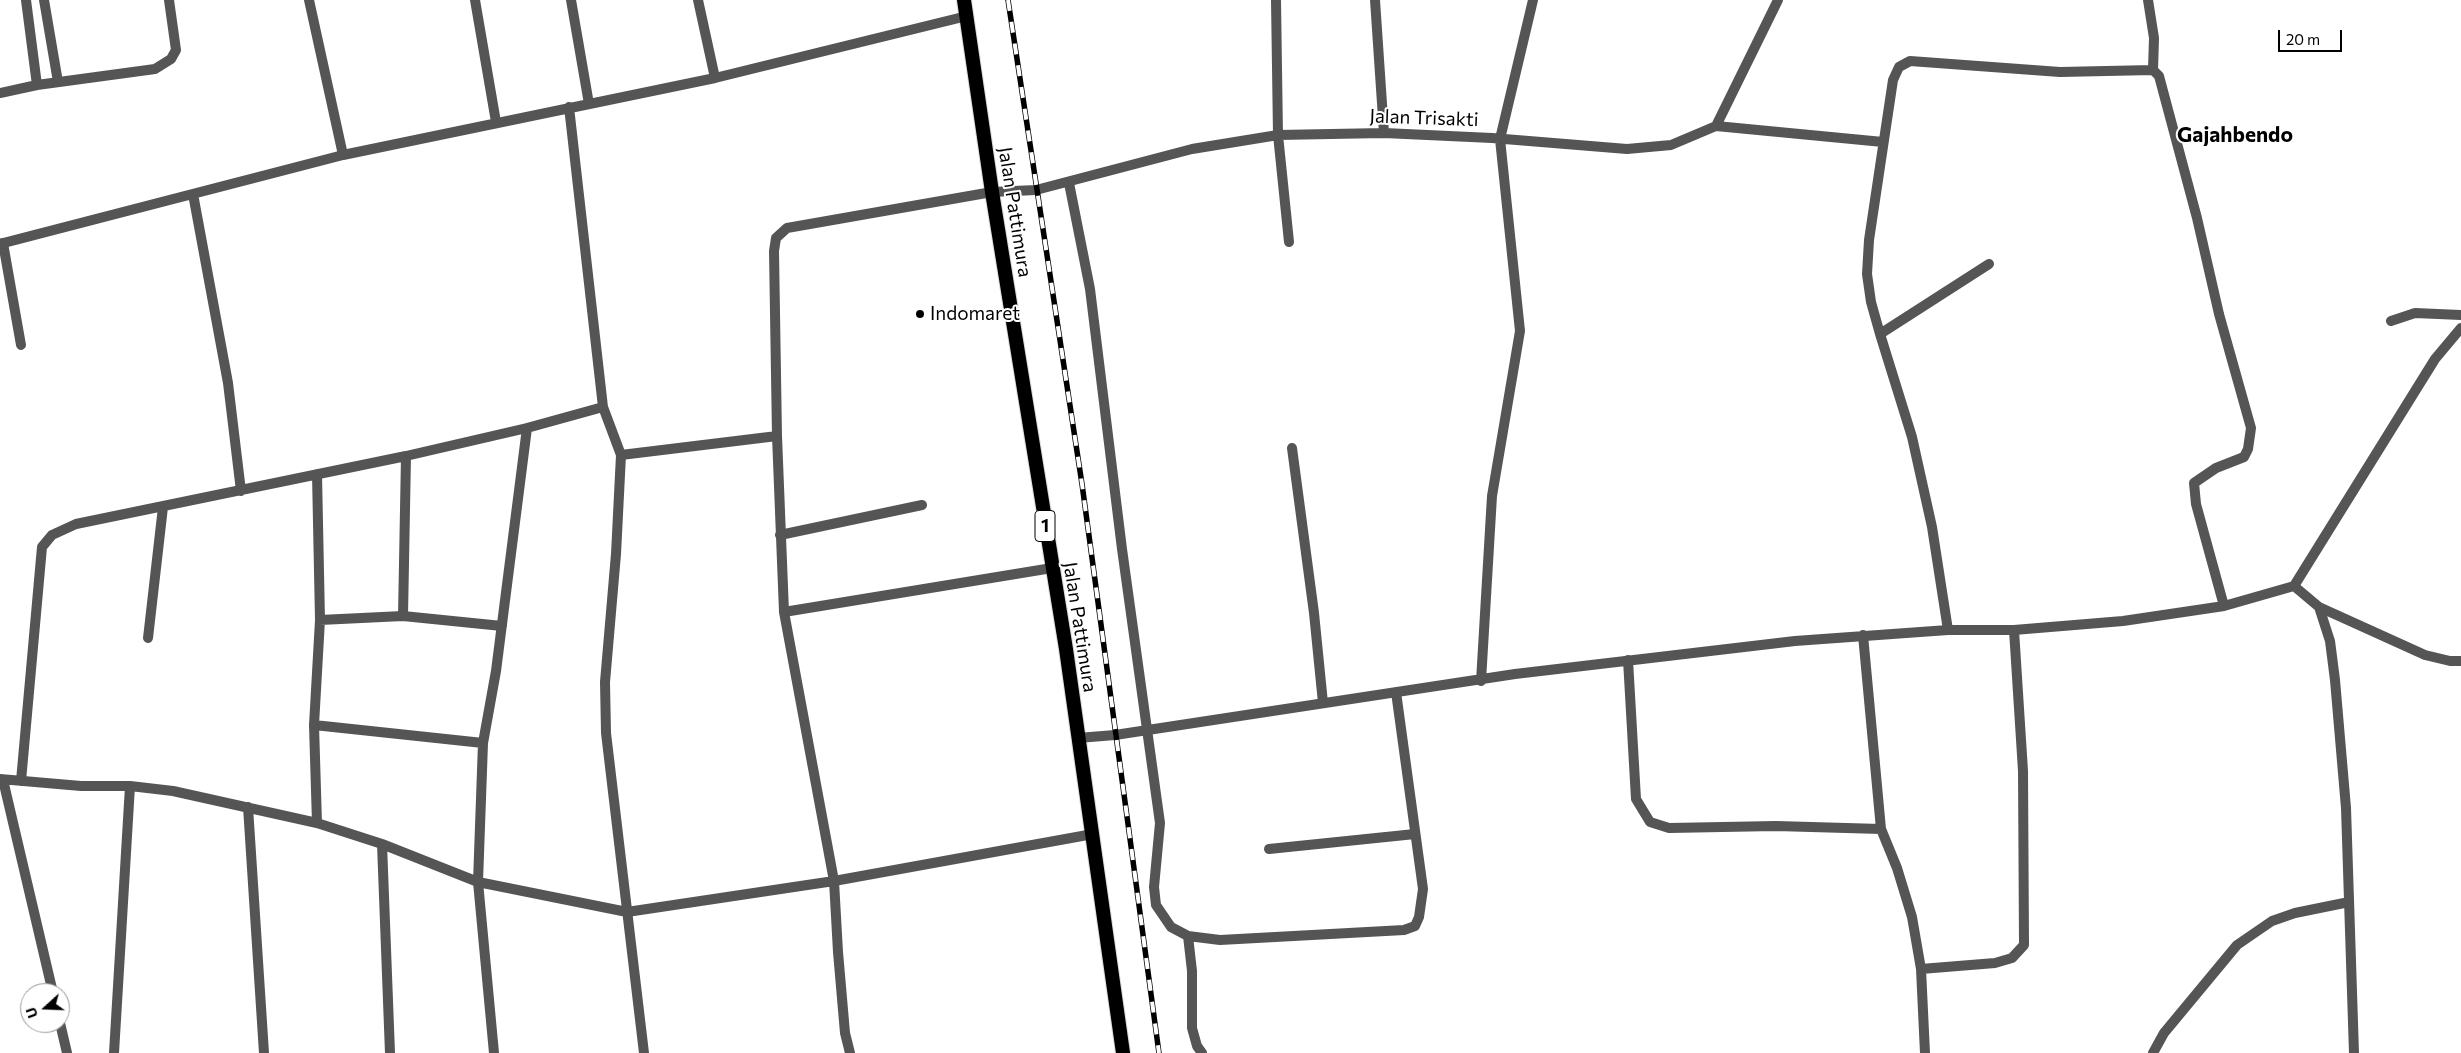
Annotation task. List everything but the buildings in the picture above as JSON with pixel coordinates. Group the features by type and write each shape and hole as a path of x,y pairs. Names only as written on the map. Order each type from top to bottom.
{"highway":[{"name":"Jalan Pattimura","path":"964,0 992,192 1093,834 1123,1053"}],"street":[{"path":"26,0 36,85"},
{"path":"44,0 58,82"},
{"path":"0,93 36,85 155,69 171,59 176,50 176,37 169,0"},
{"path":"309,0 343,154"},
{"path":"475,0 496,122"},
{"path":"571,0 589,104"},
{"path":"698,0 715,78"},
{"path":"1276,0 1278,135 1290,242"},
{"path":"1375,0 1384,133"},
{"path":"1481,681 1492,496 1520,331 1500,139 1533,0"},
{"path":"1778,0 1716,126 1883,142"},
{"path":"2152,1 2158,77 2197,218 2219,314 2251,428 2248,449 2244,456 2216,468 2194,483 2196,504 2224,606"},
{"path":"21,345 1,244 343,154 715,78 967,16"},
{"path":"1948,630 1932,527 1912,436 1871,302 1867,274 1869,240 1893,80 1899,67 1910,61 2158,77"},
{"path":"569,107 603,407 621,456 616,554 605,682 606,733 644,1053"},
{"name":"Jalan Trisakti","path":"850,1053 846,1033 838,952 834,881 784,612 777,436 774,252 776,238 787,228 992,192 1036,190 1069,183 1192,149 1278,135 1384,133 1500,139 1627,149 1670,146 1716,126"},
{"path":"1069,183 1090,288 1124,559 1160,822 1154,888 1156,905 1171,927 1188,936 1220,940 1404,930 1415,926 1419,917 1423,889 1396,692"},
{"path":"193,194 228,383 242,491"},
{"path":"1879,330 1989,264"},
{"path":"2391,321 2415,313 2461,315"},
{"path":"1078,738 1481,681 1515,674 1628,660 1863,635 1948,630 2014,630 2123,622 2224,606 2294,586 2435,359 2461,328"},
{"path":"21,781 42,547 52,535 76,524 406,456 526,428 603,407"},
{"path":"494,1053 478,882 484,743 502,626 526,428"},
{"path":"621,456 777,436"},
{"path":"1292,448 1314,613 1323,703"},
{"path":"403,616 406,456"},
{"path":"317,474 320,620 314,725 317,823"},
{"path":"780,535 922,505"},
{"path":"148,638 163,506"},
{"path":"784,612 1052,568"},
{"path":"2294,586 2319,607 2425,654 2450,662 2461,661"},
{"path":"2319,607 2330,641 2346,808 2354,1053"},
{"path":"320,620 403,616 502,626"},
{"path":"1921,969 1994,963 2012,958 2024,945 2023,772 2014,630"},
{"path":"1863,635 1881,829 1897,868 1912,917 1921,969 1924,1053"},
{"path":"1628,660 1636,799 1650,822 1670,828 1776,826 1881,829"},
{"path":"314,725 484,743"},
{"path":"51,983 2,779 81,786 130,786 173,791 317,823 382,844 478,882 627,912 834,881 1093,834"},
{"path":"114,1053 130,786"},
{"path":"248,807 264,1053"},
{"path":"1269,849 1415,834"},
{"path":"382,844 390,1053"},
{"path":"2153,1053 2164,1033 2237,944 2272,921 2296,913 2349,902"},
{"path":"1188,936 1192,972 1192,1028 1197,1046 1202,1053"},
{"path":"62,1033 67,1053"}],"railway":[{"path":"1008,0 1082,484 1159,1053"}],"place":[{"name":"Indomaret","path":"920,314"}],"district":[{"name":"Gajahbendo","path":"2235,135"}]}
